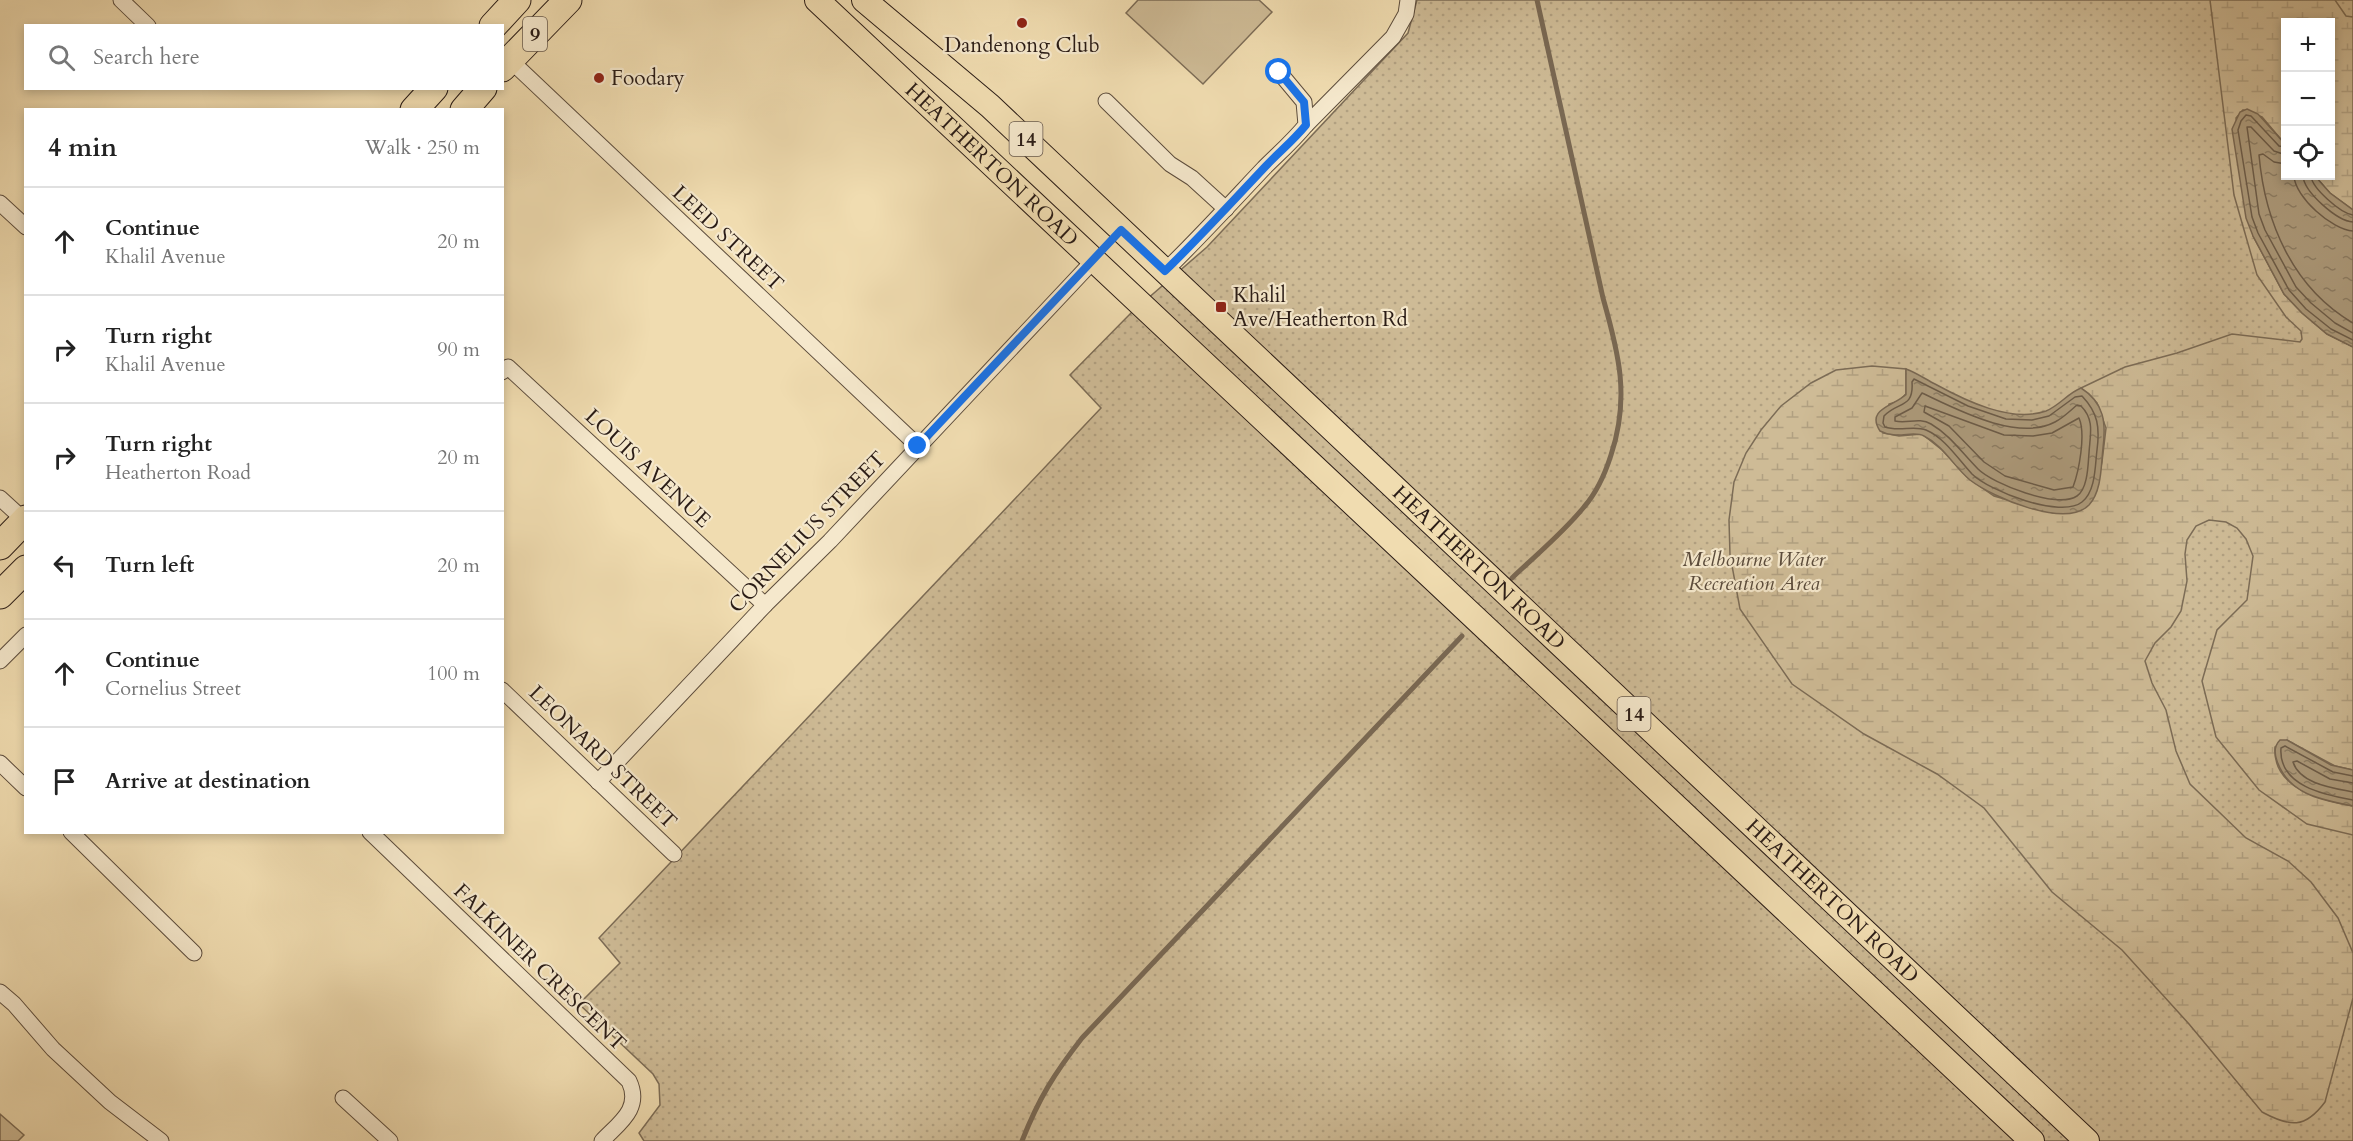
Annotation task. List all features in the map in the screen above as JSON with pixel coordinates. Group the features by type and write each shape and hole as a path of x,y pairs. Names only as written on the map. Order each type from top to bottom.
{"highway":[{"name":"9","path":"495,24 517,0"},
{"name":"9","path":"506,64 568,0"},
{"path":"416,108 432,90"},
{"path":"466,108 481,90"},
{"path":"0,546 24,521"},
{"path":"0,595 24,571"}],"main road":[{"name":"HEATHERTON ROAD","path":"817,0 2032,1141"},
{"name":"HEATHERTON ROAD","path":"864,0 990,106 2086,1141"},
{"path":"1095,259 1121,230"},
{"path":"1137,300 1165,271"}],"street":[{"path":"121,0 146,24"},
{"path":"1165,271 1393,37 1406,14 1408,0"},
{"name":"LEED STREET","path":"506,64 918,446"},
{"path":"1279,72 1304,102 1306,125"},
{"path":"1106,101 1170,164 1192,178 1226,209"},
{"path":"0,203 24,225"},
{"name":"CORNELIUS STREET","path":"598,782 765,605 830,541 1095,259"},
{"name":"LOUIS AVENUE","path":"504,370 508,367 765,605"},
{"path":"0,498 24,519"},
{"path":"0,661 24,637"},
{"name":"LEONARD STREET","path":"504,692 674,854"},
{"path":"0,763 24,786"},
{"path":"73,834 194,953"},
{"name":"FALKINER CRESCENT","path":"372,834 629,1081 634,1095 632,1108 602,1141"},
{"path":"0,992 14,1004 53,1048 110,1102 161,1141"},
{"path":"343,1098 390,1141"}],"green space":[{"path":"1138,0 1259,0 1272,12 1203,84 1126,13"},
{"name":"Melbourne Water Recreation Area","path":"1417,0 2353,0 2353,1141 644,1141 639,1133 660,1105 659,1084 653,1074 579,1004 620,963 599,938 1101,408 1070,375 1131,313 1207,247 1408,33"},
{"path":"2210,0 2335,0 2346,16 2353,17 2353,210 2330,193 2319,180 2335,180 2335,18 2281,18 2281,139 2262,117 2243,110 2236,118 2253,236 2284,294 2327,334 2353,347 2353,770 2335,766 2287,740 2275,747 2276,761 2290,783 2314,796 2353,806 2353,835 2307,824 2259,790 2216,737 2202,681 2217,630 2247,600 2253,556 2246,539 2237,528 2226,522 2209,520 2196,526 2187,540 2185,554 2187,581 2181,611 2171,627 2155,643 2145,661 2152,683 2166,710 2176,751 2190,784 2246,838 2288,861 2311,882 2338,918 2353,953 2353,998 2325,1102 2311,1117 2296,1123 2281,1121 2262,1112 2189,1024 2122,950 2052,892 1984,808 1937,774 1864,734 1792,684 1740,609 1730,555 1729,520 1734,482 1746,453 1781,406 1811,383 1836,370 1872,366 1906,369 1906,394 1899,401 1889,404 1883,433 1899,436 1922,434 1942,450 1968,478 1994,496 2053,513 2073,512 2096,491 2106,428 2097,403 2081,388 2125,367 2177,353 2232,334 2300,342 2302,339 2301,331 2286,317 2257,275 2234,195"},
{"path":"0,1114 24,1135 18,1141 0,1141"}],"water":[{"path":"2247,109 2258,114 2281,140 2281,180 2319,180 2330,193 2353,210 2353,347 2327,334 2284,294 2253,236 2246,218 2232,129 2240,112"},
{"path":"1906,369 1975,403 2018,414 2046,411 2081,388 2095,400 2104,422 2100,478 2096,493 2089,505 2078,512 2063,514 2011,502 1970,480 1937,445 1924,436 1920,434 1892,435 1880,431 1876,423 1879,412 1906,394"},
{"path":"2280,740 2287,740 2331,765 2353,770 2353,806 2318,798 2298,789 2290,782 2282,772 2275,755"}],"waterway":[{"path":"1512,578 1567,526 1597,489 1609,462 1617,434 1621,395 1614,338 1603,298 1537,0"},
{"path":"1022,1141 1048,1087 1082,1038 1462,636"}],"place":[{"name":"Dandenong Club","path":"1022,23"},
{"name":"Foodary","path":"599,78"},
{"name":"Khalil Ave/Heatherton Rd","path":"1221,307"}],"route":[{"path":"918,446 1121,230 1165,271 1293,141 1306,125 1304,102 1279,72"}]}
